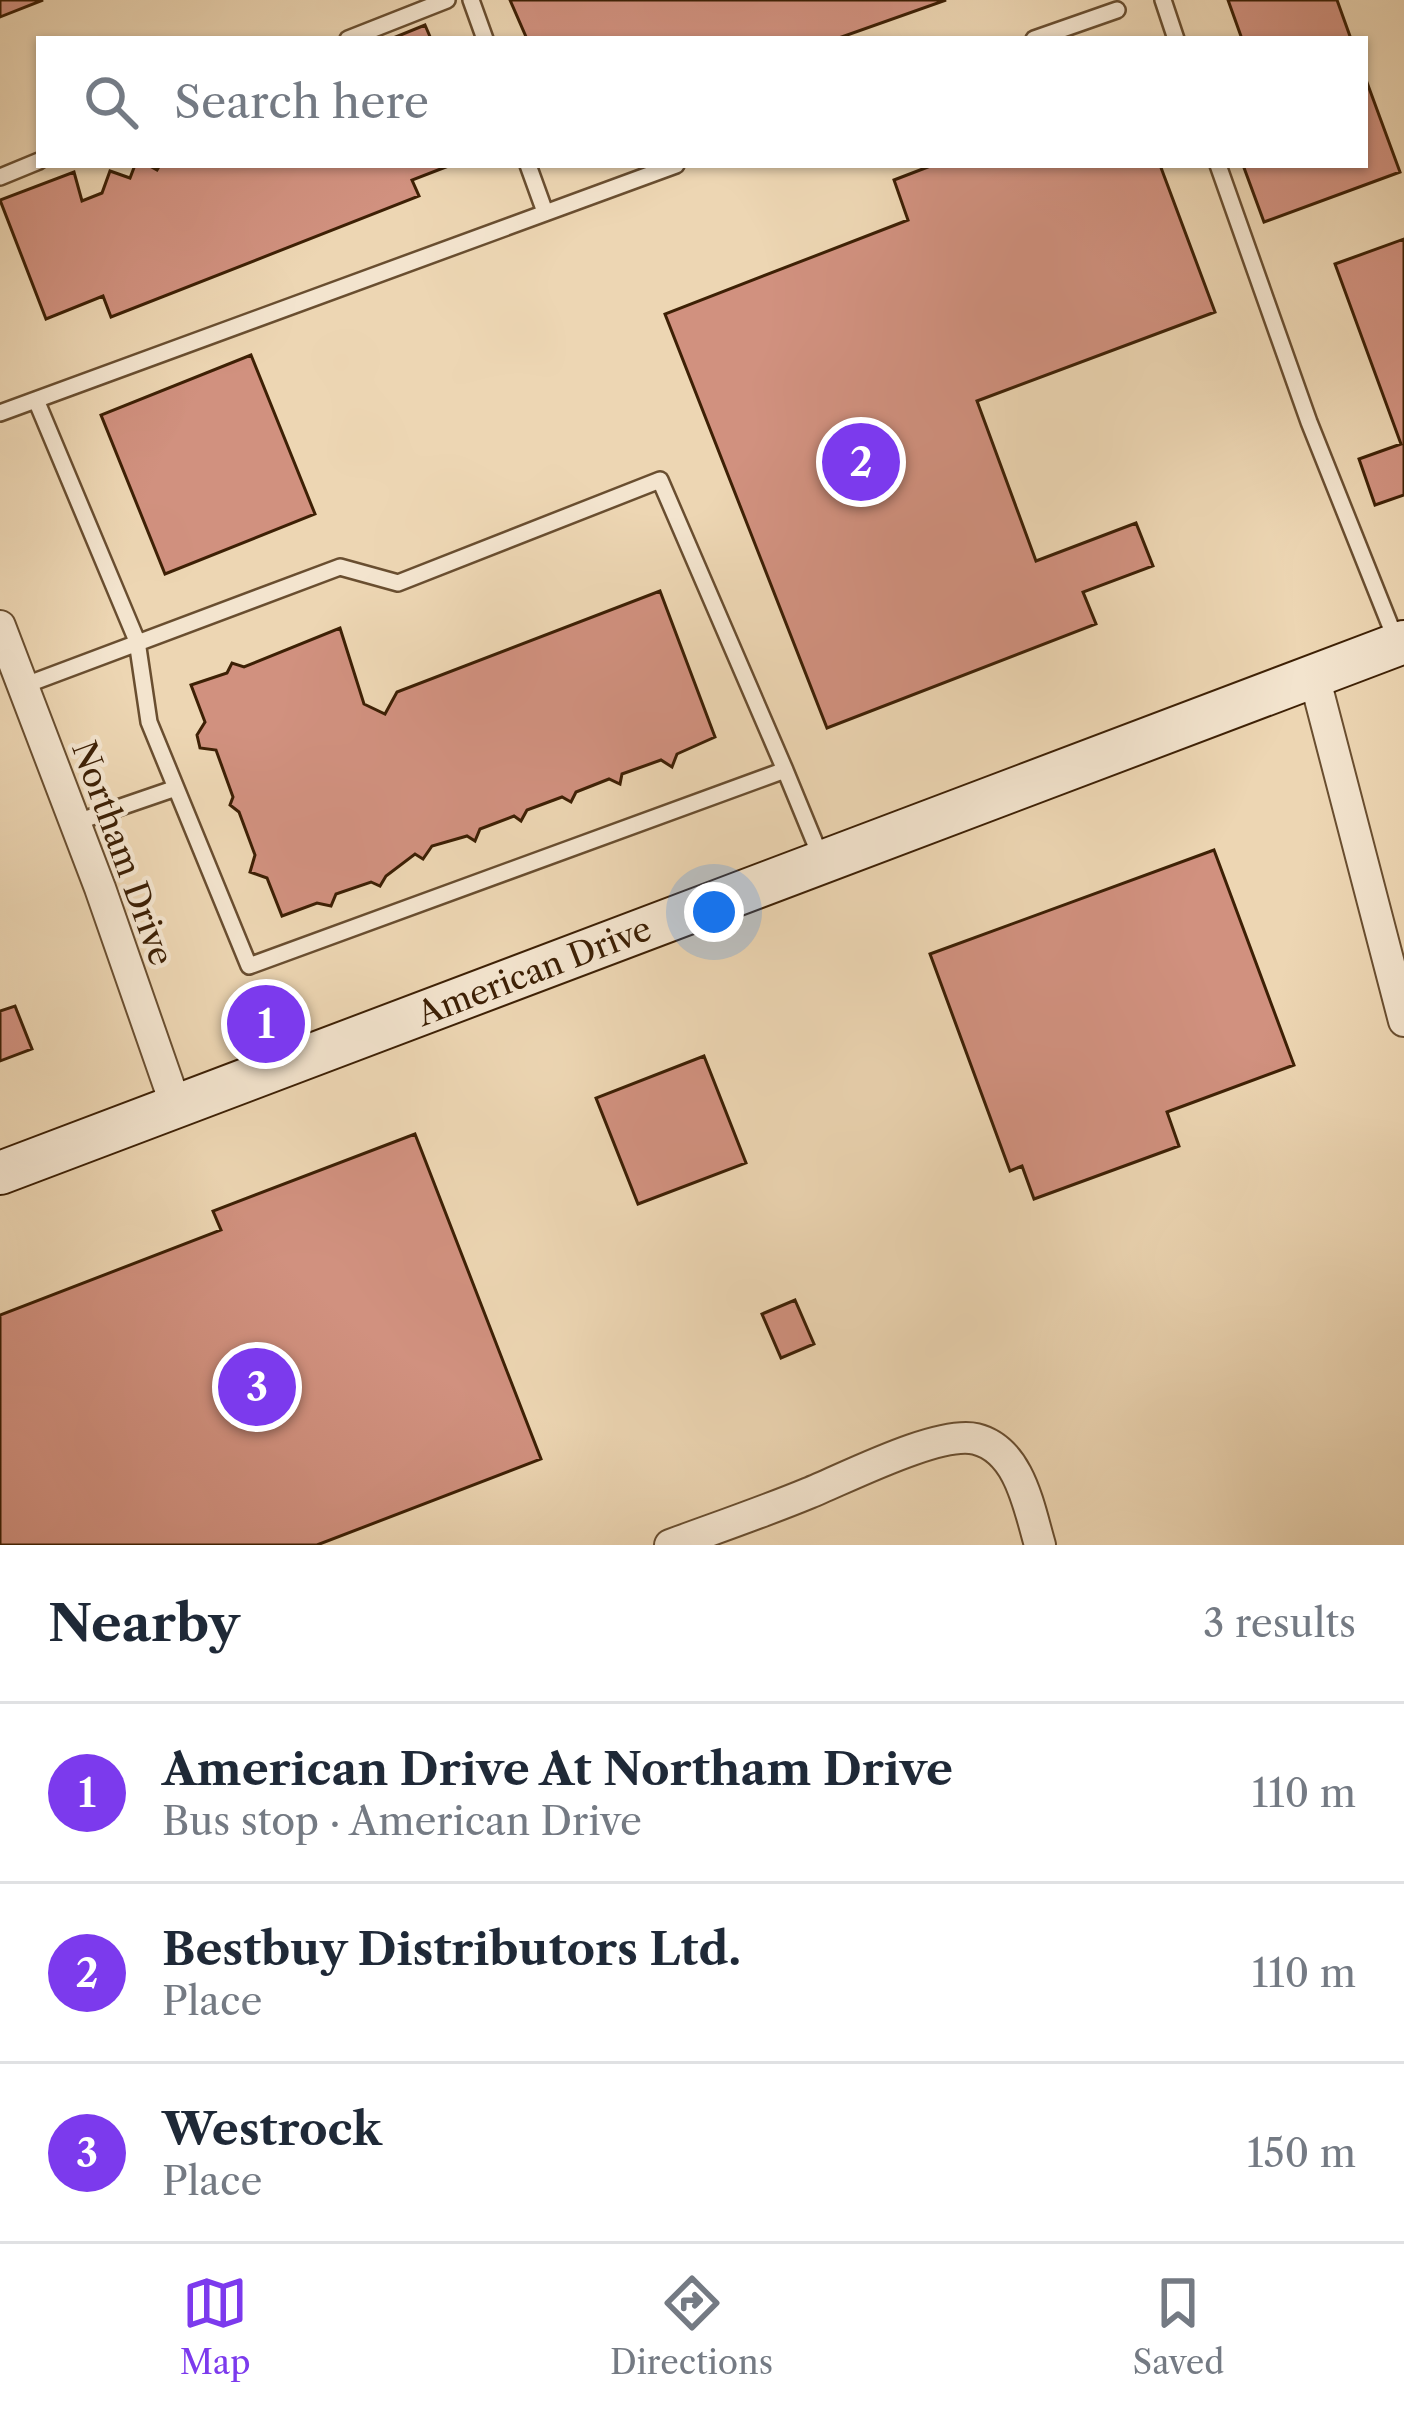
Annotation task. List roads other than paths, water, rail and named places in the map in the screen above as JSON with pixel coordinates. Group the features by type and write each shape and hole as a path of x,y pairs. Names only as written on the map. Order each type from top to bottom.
{"street":[{"name":"Northam Drive","path":"0,626 176,1106"},
{"name":"American Drive","path":"0,1173 1401,643"},
{"path":"1314,676 1404,1021"},
{"path":"670,1545 880,1462 950,1438 976,1438 996,1449 1014,1468 1040,1545"}],"lane":[{"path":"356,36 447,0"},
{"path":"471,0 483,36"},
{"path":"1163,0 1175,36"},
{"path":"1043,36 1117,10"},
{"path":"0,177 36,162"},
{"path":"529,168 544,212"},
{"path":"0,413 668,168"},
{"path":"1219,168 1310,422 1401,643"},
{"path":"37,400 136,641 149,722 248,966 785,770"},
{"path":"23,686 340,567 398,584 659,480 822,861"},
{"path":"74,823 176,788"}],"place":[{"name":"Bestbuy Distributors Ltd.","path":"861,462"},
{"name":"American Drive At Northam Drive","path":"266,1024"},
{"name":"Westrock","path":"257,1387"}]}
